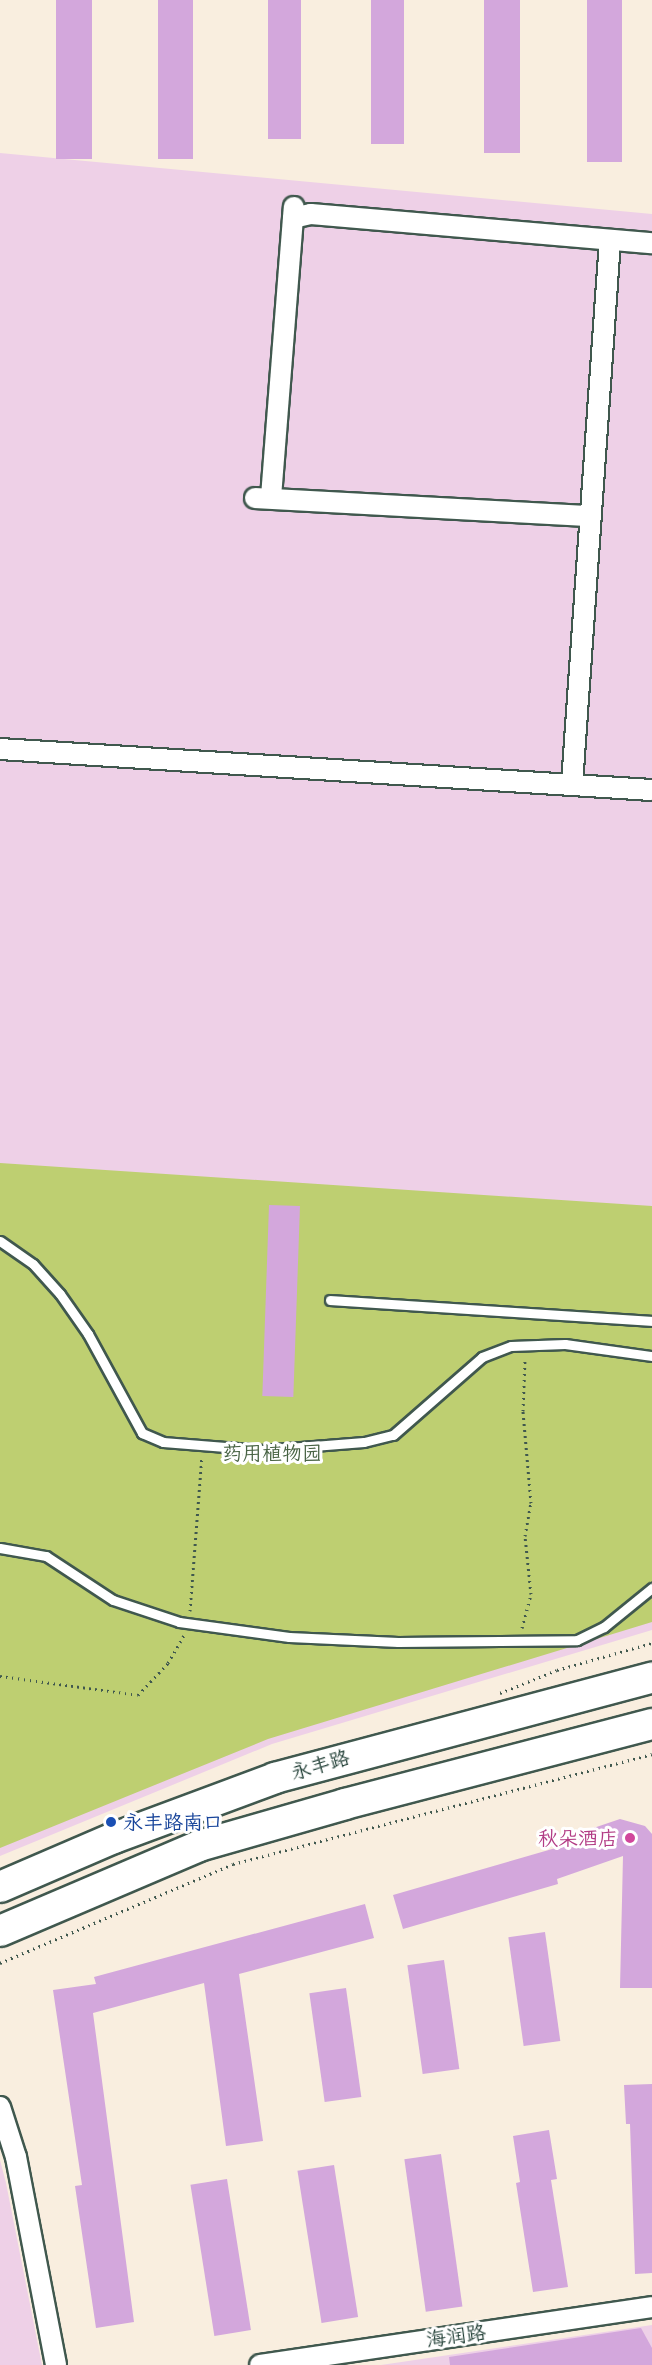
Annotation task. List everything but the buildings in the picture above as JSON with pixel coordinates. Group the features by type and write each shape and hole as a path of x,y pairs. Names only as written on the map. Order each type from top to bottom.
{"main road":[{"name":"永丰路","path":"0,1887 114,1838 275,1778 652,1678"},
{"path":"0,1931 76,1896 230,1837 652,1724"}],"street":[{"path":"591,516 263,498 293,213 652,243"},
{"path":"572,784 610,241"},
{"path":"0,749 652,790"},
{"path":"0,2107 16,2157 57,2365"},
{"name":"海润路","path":"260,2365 652,2307"}],"lane":[{"path":"0,1241 33,1264 60,1294 88,1334 142,1433 163,1442 262,1450 318,1449 393,1435 482,1357 511,1346 565,1344 652,1356"},
{"path":"330,1300 652,1321"},
{"path":"0,1548 46,1556 113,1600 206,1629 387,1641 577,1640 604,1627 652,1588"}],"path":[{"path":"520,1642 531,1594 525,1536 531,1503 523,1411 526,1345"},
{"path":"0,1963 233,1864 652,1754"}],"shaded area":[{"path":"0,153 652,214 652,1630 272,1744 0,1856"},
{"path":"0,2160 6,2183 42,2365 0,2365"},
{"path":"652,2325 652,2365 381,2365"}],"green space":[{"name":"药用植物园","path":"0,1163 652,1206 652,1622 268,1739 0,1848"}],"place":[{"name":"永丰路南口","path":"111,1822"},
{"name":"秋朵酒店","path":"630,1838"}]}
